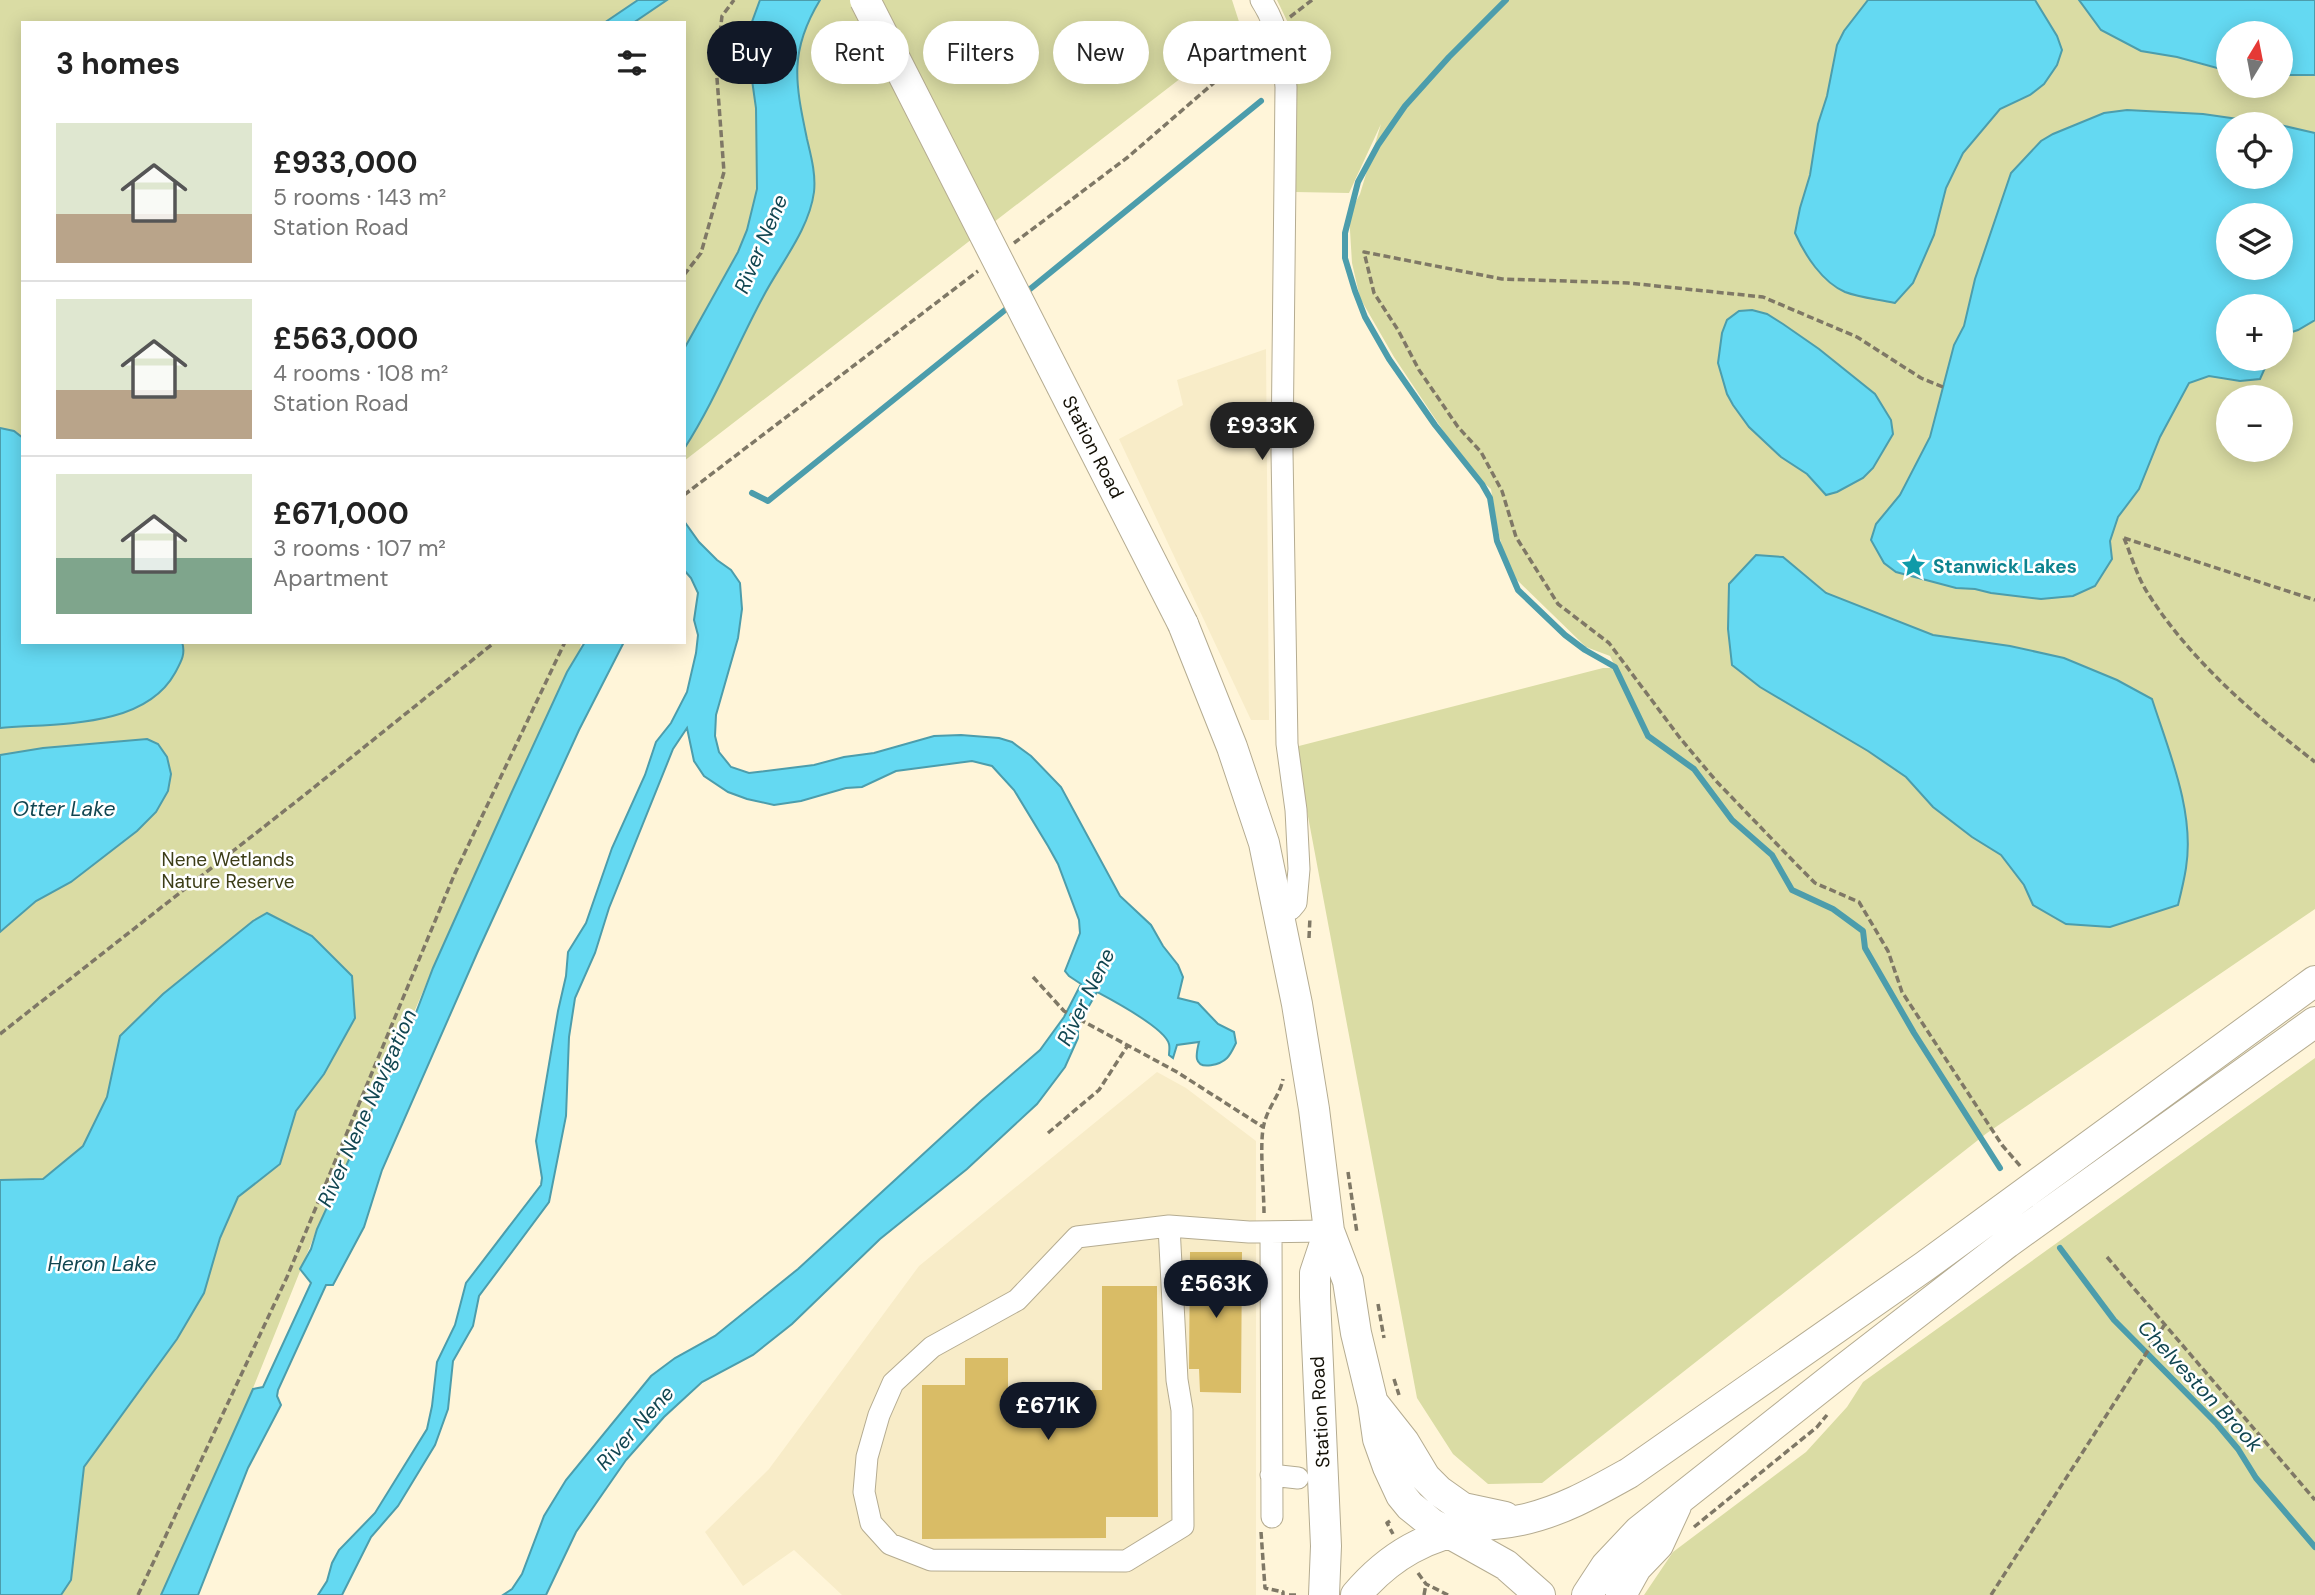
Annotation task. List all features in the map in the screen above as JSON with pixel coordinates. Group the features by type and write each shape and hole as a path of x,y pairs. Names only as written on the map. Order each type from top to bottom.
{"highway":[{"name":"Station Road","path":"865,0 1183,624 1232,747 1264,843 1314,1109 1343,1233 1356,1333 1387,1402 1378,1439 1388,1467 1401,1495 1410,1506 1431,1523 1506,1565 1540,1595"},
{"path":"1356,1595 1376,1573 1404,1551 1476,1527 1521,1520 1588,1496 1629,1473 1925,1266 2315,981"},
{"path":"1587,1595 1618,1552 1639,1531 1678,1503 1854,1361 2007,1243 2315,1022"},
{"name":"Station Road","path":"1324,1595 1326,1546 1315,1273 1343,1233"},
{"path":"1387,1402 1404,1442 1425,1476 1439,1491 1463,1508 1521,1520"},
{"path":"1621,1595 1636,1567 1658,1545 1678,1503"}],"street":[{"path":"1261,0 1283,21"},
{"path":"1278,912 1291,909 1296,903 1298,869 1296,810 1287,744 1282,452 1286,84"},
{"path":"1169,1226 1177,1380 1182,1410 1183,1526 1126,1561 931,1560 890,1544 871,1523 864,1492 867,1457 879,1415 893,1383 932,1347 1017,1300 1077,1237 1169,1226 1271,1233 1343,1233"},
{"path":"1271,1233 1272,1517"},
{"path":"1271,1475 1298,1478"}],"path":[{"path":"686,272 701,253 724,172 716,65 722,16 734,0"},
{"path":"1285,21 1312,0"},
{"path":"1943,387 1920,378 1857,337 1763,297 1628,283 1502,279 1364,252 1374,293 1419,370 1458,427 1481,452 1502,491 1516,537 1558,604 1609,643 1680,738 1717,782 1815,883 1859,902 1888,951 1902,992 2002,1144 2022,1168"},
{"path":"686,493 701,482"},
{"path":"2315,600 2124,538 2146,589 2191,652 2260,719 2315,762"},
{"path":"0,1034 493,644"},
{"path":"138,1595 287,1277 455,873 564,644"},
{"path":"1033,977 1064,1011 1177,1072 1263,1127"},
{"path":"1048,1133 1099,1090 1128,1045"},
{"path":"1343,1233 1348,1171"},
{"path":"2107,1257 2315,1500"},
{"path":"1376,1298 1385,1351"},
{"path":"1991,1595 2165,1324"},
{"path":"1387,1402 1393,1377"},
{"path":"1393,1518 1387,1523 1394,1535"},
{"path":"1415,1569 1426,1584 1448,1595"},
{"path":"1424,1595 1426,1584"},
{"path":"1265,1588 1265,1595"},
{"path":"1289,1595 1296,1595"}],"shaded area":[{"path":"1266,349 1269,720 1251,720 1119,439 1183,405 1177,380"},
{"path":"1157,1072 1186,1088 1256,1141 1256,1595 842,1595 794,1550 743,1586 705,1532 769,1469 919,1266"}],"green space":[{"name":"Nene Wetlands Nature Reserve","path":"0,0 1232,0 1239,21 1163,21 1163,84 1173,84 686,459 686,21 21,21 21,644 581,644 317,1229 245,1408 161,1595 0,1595"},
{"name":"Stanwick Lakes","path":"1277,0 2315,0 2315,909 1987,1133 1542,1483 1488,1484 1453,1454 1417,1398 1295,747 1603,668 1616,668 1610,656 1586,647 1516,579 1504,554 1491,489 1470,471 1394,357 1360,298 1352,263 1349,214 1360,194 1381,124 1349,193 1295,192 1295,84 1331,84 1331,21 1287,21"},
{"path":"2315,1058 2315,1595 1644,1595 1673,1552 1806,1452 1847,1407 1863,1382"}],"water":[{"path":"638,0 667,0 636,21 607,21"},
{"path":"760,0 820,0 803,35 797,67 797,21 752,21"},
{"path":"1868,0 2035,0 2057,36 2062,50 2057,65 2044,84 2030,95 2000,109 1963,153 1946,188 1934,235 1913,283 1895,303 1857,296 1829,282 1815,267 1795,233 1837,45 1844,31"},
{"path":"2079,0 2315,0 2315,75 2293,75 2293,21 2216,21 2216,68 2141,51 2101,30"},
{"name":"River Nene","path":"797,67 800,100 814,172 814,192 800,233 763,297 706,412 686,446 686,345 738,252 747,230 757,189 756,108 753,84 797,84"},
{"path":"2127,110 2216,116 2216,189 2293,189 2293,128 2315,133 2315,320 2293,332 2293,294 2216,294 2216,371 2264,371 2260,379 2240,381 2209,376 2189,383 2160,437 2139,489 2118,517 2110,541 2112,559 2095,586 2073,596 2041,599 1956,588 1896,572 1884,563 1871,540 1876,524 1900,495 1930,437 1954,345 1964,326 1975,279 2011,173 2041,141 2104,113"},
{"path":"1752,310 1767,314 1783,324 1875,394 1891,420 1893,434 1873,468 1863,478 1826,495 1807,474 1781,457 1749,427 1733,405 1718,363 1722,333 1727,320 1739,311"},
{"path":"0,428 14,431 21,436 21,644 182,644 183,654 175,673 161,691 142,705 121,714 72,723 0,728"},
{"name":"River Nene","path":"686,524 699,542 731,570 740,583 742,609 738,638 716,715 715,736 719,752 731,767 749,773 814,765 874,753 934,736 961,735 999,738 1012,742 1031,756 1061,787 1120,896 1151,925 1178,965 1183,977 1178,998 1198,1003 1218,1024 1234,1032 1236,1043 1227,1058 1216,1064 1206,1066 1199,1063 1199,1042 1177,1045 1173,1058 1169,1055 1169,1044 1158,1030 1097,992 1078,1025 1078,1038 1065,1067 1037,1104 967,1169 880,1239 792,1324 753,1355 702,1382 664,1417 626,1460 576,1532 546,1595 503,1595 512,1589 522,1574 544,1516 566,1480 651,1376 675,1358 715,1336 798,1269 1040,1050 1064,1017 1081,984 1065,971 1080,933 1079,920 1058,864 1014,790 992,766 972,761 896,771 862,787 846,788 801,801 774,805 728,792 704,776 694,761 687,728 673,749 609,908 595,953 575,998 569,1037 566,1116 549,1202 479,1296 473,1326 453,1361 448,1409 435,1445 398,1506 371,1537 342,1595 318,1595 327,1581 339,1550 375,1513 427,1429 437,1362 455,1325 466,1283 541,1185 536,1141 568,952 586,923 612,848 645,775 656,742 671,723 687,692 698,635 694,620 698,593 686,572"},
{"path":"1756,555 1783,557 1826,593 1933,635 2010,646 2064,658 2117,680 2152,699 2179,782 2187,825 2186,868 2178,905 2110,927 2066,924 2033,905 2024,885 2001,855 1933,807 1906,777 1868,751 1760,687 1732,665 1728,629 1729,584"},
{"path":"584,644 623,644 579,730 478,951 382,1170 364,1227 333,1285 326,1285 278,1390 277,1396 281,1405 248,1468 198,1595 161,1595 253,1389 263,1387 311,1283 300,1269 567,672"},
{"name":"Otter Lake","path":"147,739 158,744 167,757 171,774 168,791 156,812 137,831 71,882 36,901 0,932 0,755 43,748"},
{"name":"Heron Lake","path":"267,913 312,936 352,976 355,1018 324,1074 296,1111 280,1164 238,1197 220,1238 204,1293 177,1339 84,1467 71,1580 61,1595 0,1595 0,1180 43,1179 83,1146 107,1097 120,1036 163,994 253,921"}],"building":[{"path":"1190,1252 1242,1252 1241,1393 1200,1392 1199,1369 1189,1369"},
{"path":"1102,1286 1157,1286 1158,1517 1106,1517 1106,1538 922,1539 922,1385 965,1385 965,1358 1008,1358 1008,1391 1102,1390"}],"waterway":[{"path":"1506,0 1405,106 1378,145 1358,182 1345,233 1345,258 1365,317 1389,359 1490,498 1497,541 1518,590 1565,635 1615,667 1648,736 1694,769 1732,820 1772,855 1792,890 1833,909 1863,931 1865,948 1914,1033 2000,1168"},
{"path":"1024,294 1261,101"},
{"path":"752,493 768,501 1010,306"},
{"name":"Chelveston Brook","path":"2060,1248 2114,1320 2217,1424 2238,1449 2256,1478 2315,1547"}],"place":[{"name":"Stanwick Lakes","path":"1913,566"}],"water label":[{"name":"River Nene Navigation","path":"367,1108"}]}
